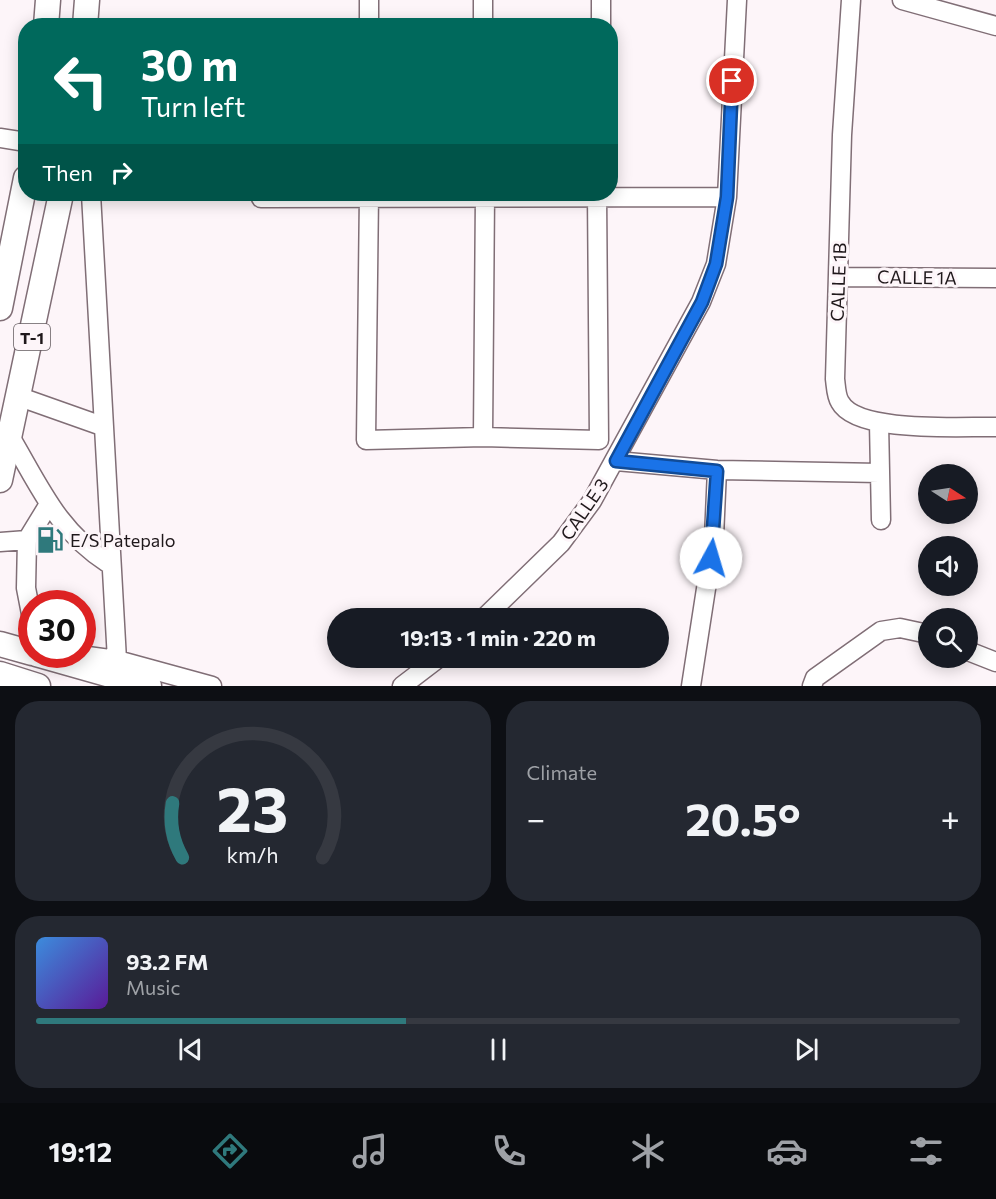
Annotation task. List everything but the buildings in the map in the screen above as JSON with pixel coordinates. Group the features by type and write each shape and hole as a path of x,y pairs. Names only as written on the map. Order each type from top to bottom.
{"main road":[{"path":"47,18 48,0"},
{"path":"86,18 87,0"},
{"name":"T-1","path":"0,309 21,201"},
{"name":"T-1","path":"0,480 20,396 60,201"},
{"path":"0,643 18,649"},
{"path":"85,668 149,686"},
{"path":"0,674 38,686"}],"street":[{"path":"369,0 369,18"},
{"path":"483,0 483,18"},
{"path":"601,0 601,18"},
{"name":"CALLE 3","path":"494,608 561,543 616,461 702,302 716,264 727,197 737,0"},
{"name":"CALLE 1B","path":"851,0 842,135 835,379 840,402 855,416 879,423 996,427"},
{"path":"903,0 996,26"},
{"path":"0,138 18,141"},
{"path":"618,195 727,197"},
{"path":"91,201 109,564 117,660"},
{"path":"369,201 366,440 483,437 599,440 597,201"},
{"path":"483,437 485,201"},
{"name":"CALLE 1A","path":"838,277 996,278"},
{"path":"20,396 102,426"},
{"path":"879,423 881,520"},
{"path":"11,438 49,504 72,536 109,564"},
{"path":"616,461 717,471 879,473"},
{"path":"691,686 714,537 717,471"},
{"path":"26,590 27,540 49,504"},
{"path":"0,542 27,540"},
{"path":"812,686 815,678 881,631 900,628 918,632"},
{"path":"0,643 18,646"},
{"path":"978,655 996,662"},
{"path":"96,657 117,660 212,686"},
{"path":"402,686 426,668"}],"place":[{"name":"E/S Patepalo","path":"50,540"}],"route":[{"path":"711,558 717,471 616,461 702,302 716,264 727,197 732,81"}]}
